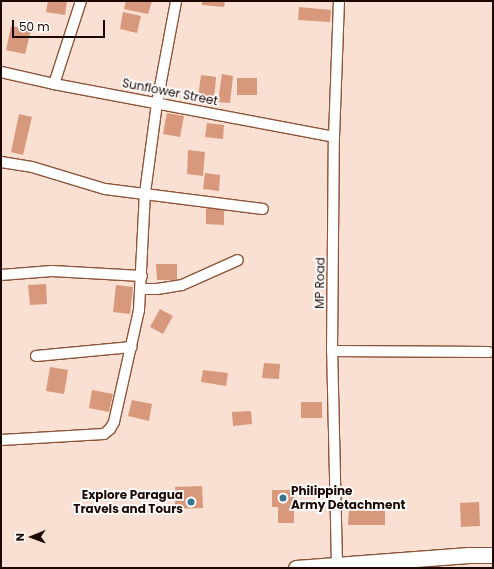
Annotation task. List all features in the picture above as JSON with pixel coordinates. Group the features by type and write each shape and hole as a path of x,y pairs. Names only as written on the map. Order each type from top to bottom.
{"main road":[{"path":"296,568 469,555 493,555"}],"street":[{"path":"54,84 81,1"},
{"path":"1,440 107,432 114,422 132,347 141,289 145,193 157,103 176,1"},
{"name":"MP Road","path":"337,565 332,351 334,137 339,1"},
{"name":"Sunflower Street","path":"1,72 54,84 334,137"},
{"path":"1,162 32,167 105,189 264,209"},
{"path":"141,289 157,289 182,285 238,260"},
{"path":"1,275 52,271 142,276"},
{"path":"36,356 132,347"},
{"path":"332,351 489,352"}],"building":[{"path":"48,1 67,1 65,15 46,12"},
{"path":"126,1 152,1 148,14 124,9"},
{"path":"202,1 225,1 224,7 202,5"},
{"path":"299,7 331,10 330,22 298,20"},
{"path":"123,12 141,16 137,33 120,29"},
{"path":"11,26 31,30 25,54 6,50"},
{"path":"222,74 233,76 230,103 218,102"},
{"path":"201,75 216,77 214,100 198,98"},
{"path":"237,78 257,78 257,95 237,95"},
{"path":"167,113 184,116 180,137 163,134"},
{"path":"19,114 32,117 23,155 11,152"},
{"path":"207,123 224,125 223,139 205,137"},
{"path":"188,150 205,152 203,176 187,174"},
{"path":"205,173 220,175 219,191 203,189"},
{"path":"206,207 224,207 224,225 206,224"},
{"path":"156,264 177,264 177,280 157,280"},
{"path":"46,284 47,304 30,305 28,285"},
{"path":"116,285 133,287 130,314 113,312"},
{"path":"160,309 173,316 163,334 150,327"},
{"path":"264,363 280,364 279,379 262,378"},
{"path":"50,367 68,370 64,394 46,391"},
{"path":"203,370 228,373 226,386 201,382"},
{"path":"92,390 113,394 109,412 89,408"},
{"path":"132,400 152,404 149,421 128,416"},
{"path":"301,402 322,402 322,418 301,418"},
{"path":"251,411 252,424 233,426 232,412"},
{"path":"202,486 203,508 175,509 175,487"},
{"name":"Philippine Army Detachment","path":"272,490 294,490 294,523 278,523 278,507 272,507"},
{"path":"479,502 480,526 461,527 460,503"},
{"path":"349,509 385,510 385,525 348,525"}],"place":[{"name":"Philippine Army Detachment","path":"283,498"},
{"name":"Explore Paragua Travels and Tours","path":"191,502"}]}
